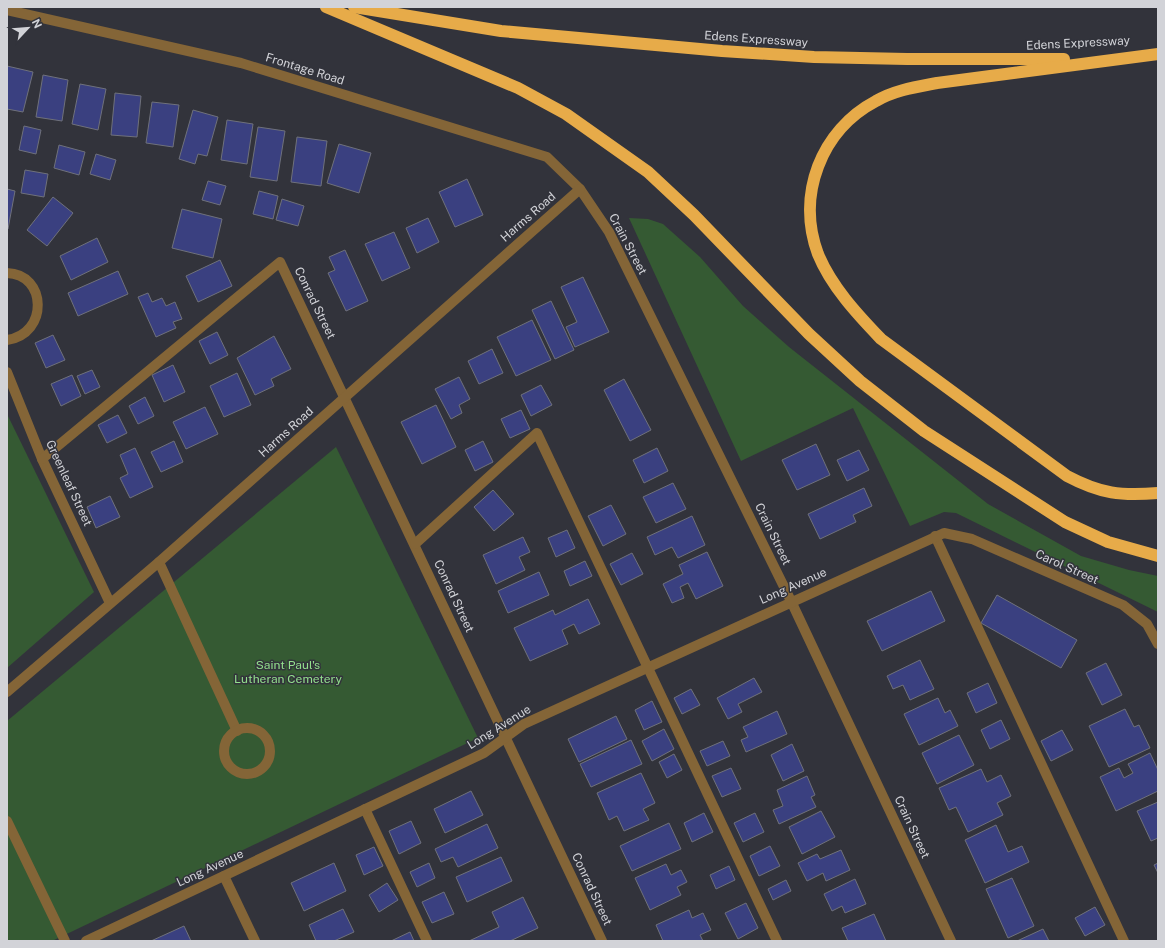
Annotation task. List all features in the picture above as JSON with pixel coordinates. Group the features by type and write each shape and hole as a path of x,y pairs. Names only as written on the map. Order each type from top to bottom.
{"highway":[{"path":"326,7 518,88 566,114 648,172 694,215 809,334 860,381 924,431 1066,522 1108,542 1158,556"},
{"name":"Edens Expressway","path":"354,7 501,31 722,52 791,56 907,59 1049,60 1158,53"},
{"path":"1158,53 902,89 876,101 850,118 830,142 819,164 812,184 809,205 810,226 818,254 858,315 881,339 1067,476 1090,488 1129,495 1158,493"}],"street":[{"name":"Frontage Road","path":"7,10 241,63 548,157 580,189"},
{"name":"Harms Road","path":"7,692 159,562 580,189"},
{"name":"Crain Street","path":"580,189 609,232 791,601 951,941"},
{"name":"Conrad Street","path":"42,459 280,262 345,396 602,941"},
{"path":"7,273 22,277 30,284 36,294 38,304 37,316 33,326 25,334 7,340"},
{"name":"Greenleaf Street","path":"7,372 42,459 110,603"},
{"path":"415,544 537,433 777,941"},
{"name":"Long Avenue","path":"86,941 484,753 524,724 936,536 944,533 952,534"},
{"name":"Carol Street","path":"952,534 972,539 1123,606 1147,624 1158,644"},
{"path":"936,536 1124,941"},
{"path":"159,562 237,731"},
{"path":"251,728 264,736 268,742 270,756 267,763 256,773 240,774 228,764 225,758 224,750 226,742 237,731 251,728"},
{"path":"364,809 427,941"},
{"path":"7,821 65,941"},
{"path":"224,876 255,941"}],"green space":[{"path":"629,218 648,219 663,224 700,257 743,306 789,347 988,504 1081,556 1129,570 1158,576 1158,612 956,513 944,512 910,526 853,408 741,461"},
{"path":"7,414 94,592 7,668"},
{"name":"Saint Paul's Lutheran Cemetery","path":"336,447 478,738 52,941 7,941 7,721"}],"building":[{"path":"7,66 33,72 23,112 7,109"},
{"path":"43,75 68,80 62,121 36,117"},
{"path":"80,84 106,89 98,130 72,124"},
{"path":"115,93 141,96 137,137 111,135"},
{"path":"152,102 179,105 173,147 146,143"},
{"path":"193,110 218,117 207,156 198,154 195,164 179,159"},
{"path":"227,120 253,124 247,164 221,160"},
{"path":"24,126 41,130 36,154 19,150"},
{"path":"258,127 285,131 277,181 250,177"},
{"path":"297,137 327,141 321,186 291,182"},
{"path":"339,144 371,153 359,193 327,183"},
{"path":"59,145 85,152 79,175 54,168"},
{"path":"96,154 116,160 110,180 90,174"},
{"path":"25,170 48,174 44,197 21,193"},
{"path":"467,179 483,215 455,227 439,192"},
{"path":"208,181 226,186 220,205 202,200"},
{"path":"7,189 15,191 8,229 7,229"},
{"path":"259,191 278,196 273,219 253,214"},
{"path":"53,197 73,213 47,246 27,230"},
{"path":"282,199 304,206 298,226 276,220"},
{"path":"182,209 222,219 213,258 172,248"},
{"path":"428,218 439,242 417,253 406,228"},
{"path":"394,232 410,268 382,281 365,244"},
{"path":"97,238 108,262 71,280 60,256"},
{"path":"345,250 368,301 346,311 328,273 335,270 329,257"},
{"path":"220,260 232,286 198,302 186,276"},
{"path":"118,271 128,294 78,316 68,293"},
{"path":"583,277 609,332 575,347 566,327 577,322 561,287"},
{"path":"148,293 152,302 162,298 166,306 175,302 182,319 173,322 176,328 156,337 138,297"},
{"path":"551,301 574,350 555,359 532,310"},
{"path":"532,320 551,360 516,376 497,337"},
{"path":"217,332 228,355 210,364 199,341"},
{"path":"53,335 65,360 46,368 35,343"},
{"path":"274,336 291,369 271,379 274,386 255,395 237,358"},
{"path":"492,349 503,373 479,384 468,361"},
{"path":"173,365 185,392 164,402 152,375"},
{"path":"92,370 100,387 85,394 77,376"},
{"path":"237,373 251,405 224,417 210,386"},
{"path":"72,375 81,396 61,406 51,384"},
{"path":"459,377 470,399 459,405 462,413 451,419 435,389"},
{"path":"624,379 651,430 630,441 604,390"},
{"path":"541,385 552,405 531,416 521,395"},
{"path":"145,397 154,416 138,424 129,406"},
{"path":"436,405 456,447 422,464 401,422"},
{"path":"205,407 218,434 186,449 173,422"},
{"path":"521,410 530,429 510,438 501,419"},
{"path":"118,415 127,433 107,443 98,425"},
{"path":"174,441 183,462 161,472 151,452"},
{"path":"483,441 493,462 475,471 465,450"},
{"path":"816,444 830,475 797,490 782,460"},
{"path":"135,448 153,487 130,498 120,478 128,474 120,455"},
{"path":"657,448 668,471 644,483 633,460"},
{"path":"859,450 869,470 847,481 837,460"},
{"path":"673,483 686,509 656,523 643,497"},
{"path":"864,488 872,506 853,515 856,522 820,539 808,514"},
{"path":"493,490 514,514 494,531 474,507"},
{"path":"110,496 120,517 96,528 87,507"},
{"path":"611,505 626,534 603,546 588,516"},
{"path":"692,516 705,545 678,558 672,547 655,555 647,537"},
{"path":"567,530 575,548 556,557 548,538"},
{"path":"523,537 530,552 519,557 525,570 496,584 483,555"},
{"path":"707,552 723,586 696,599 688,583 680,587 684,598 672,603 663,584 683,574 679,565"},
{"path":"632,553 643,574 621,585 610,564"},
{"path":"585,561 592,576 570,586 564,571"},
{"path":"539,572 549,595 508,613 498,591"},
{"path":"931,591 945,621 882,651 867,621"},
{"path":"997,595 1077,640 1061,668 981,623"},
{"path":"588,599 600,624 579,634 574,624 562,630 568,644 530,661 514,628 553,610 555,615"},
{"path":"920,660 934,689 910,700 903,685 893,689 887,676"},
{"path":"1106,663 1122,695 1102,705 1086,673"},
{"path":"754,678 762,692 738,704 742,712 728,719 717,698"},
{"path":"988,683 997,703 976,713 967,693"},
{"path":"691,689 700,705 682,714 674,698"},
{"path":"938,698 945,713 950,710 958,726 919,745 904,714"},
{"path":"652,701 662,722 644,730 635,710"},
{"path":"1125,709 1134,727 1139,725 1150,748 1109,767 1089,726"},
{"path":"777,711 787,734 746,752 741,740 748,737 743,727"},
{"path":"616,716 627,739 579,762 568,739"},
{"path":"1001,720 1010,739 990,749 981,730"},
{"path":"664,729 674,749 652,761 642,741"},
{"path":"1062,730 1073,750 1051,761 1041,741"},
{"path":"959,735 974,765 937,784 922,753"},
{"path":"631,740 642,764 591,787 580,764"},
{"path":"723,741 730,756 707,766 700,751"},
{"path":"792,744 804,771 783,781 771,755"},
{"path":"1150,753 1158,770 1158,791 1116,811 1100,777 1119,768 1124,778 1133,773 1128,764"},
{"path":"674,754 682,770 667,778 659,762"},
{"path":"731,768 741,789 722,797 712,776"},
{"path":"981,769 987,782 1001,775 1011,796 997,803 1003,815 968,832 956,807 949,810 939,788"},
{"path":"641,773 655,803 643,809 649,820 624,831 617,816 609,820 597,793"},
{"path":"807,776 815,795 811,797 816,807 779,824 773,810 783,806 777,790"},
{"path":"471,791 483,815 445,833 434,809"},
{"path":"1158,802 1158,838 1151,841 1137,811"},
{"path":"821,811 835,837 802,854 789,827"},
{"path":"704,813 713,832 692,842 684,823"},
{"path":"755,813 764,832 743,842 734,823"},
{"path":"411,821 421,843 399,854 389,831"},
{"path":"669,823 681,849 632,871 620,846"},
{"path":"487,824 498,848 458,867 453,857 441,862 435,849"},
{"path":"996,825 1008,852 1022,846 1029,862 985,883 965,840"},
{"path":"770,846 780,866 759,876 750,856"},
{"path":"374,847 383,866 364,875 356,855"},
{"path":"841,850 850,870 826,881 823,873 807,881 798,863 817,854 820,859"},
{"path":"501,857 512,881 467,902 456,877"},
{"path":"334,863 346,891 304,911 291,883"},
{"path":"429,863 435,878 417,887 410,872"},
{"path":"1158,863 1158,873 1154,865"},
{"path":"666,864 671,875 681,870 687,882 677,887 681,895 650,910 635,878"},
{"path":"729,866 735,880 716,889 710,875"},
{"path":"1012,878 1034,926 1008,938 986,889"},
{"path":"855,879 866,904 845,913 842,906 832,911 824,894"},
{"path":"786,880 791,891 773,900 768,889"},
{"path":"387,883 398,900 379,912 369,895"},
{"path":"444,892 454,914 432,923 422,902"},
{"path":"523,897 538,928 510,941 469,941 499,927 492,912"},
{"path":"746,903 758,928 738,939 725,913"},
{"path":"1095,907 1105,925 1085,936 1075,918"},
{"path":"343,909 354,932 334,941 316,941 309,925"},
{"path":"689,910 692,918 703,913 711,930 700,935 703,941 663,941 656,925"},
{"path":"874,914 886,941 848,941 842,928"},
{"path":"184,926 191,941 151,941"},
{"path":"1043,929 1049,941 1017,941"},
{"path":"410,932 414,941 391,941"}]}
